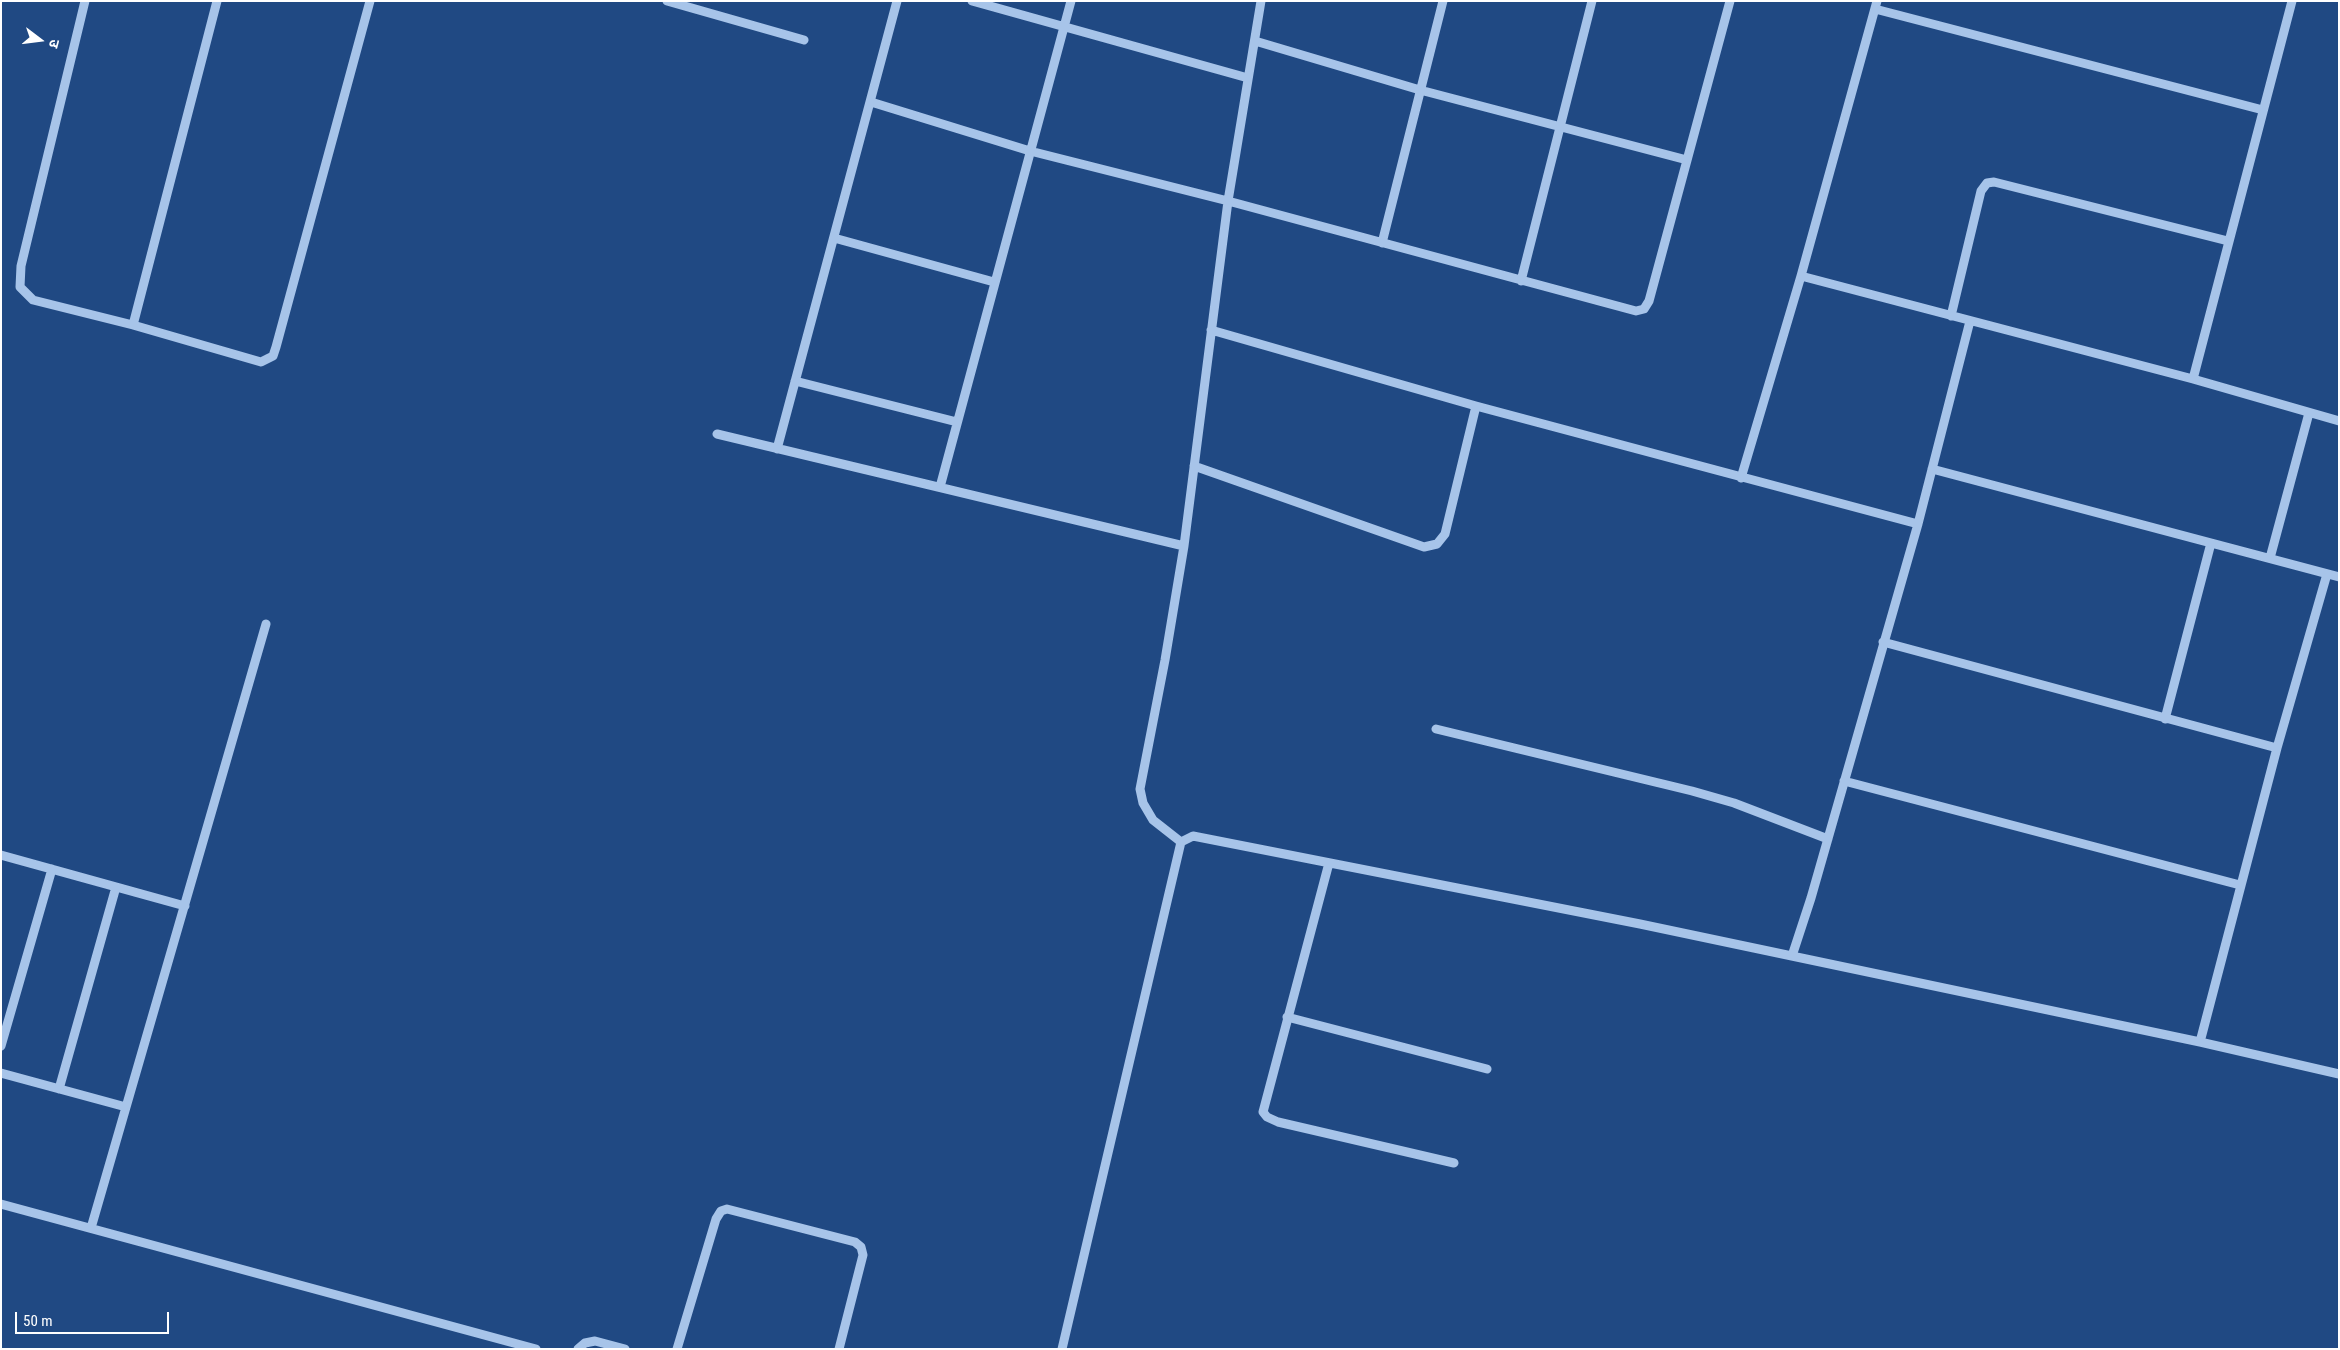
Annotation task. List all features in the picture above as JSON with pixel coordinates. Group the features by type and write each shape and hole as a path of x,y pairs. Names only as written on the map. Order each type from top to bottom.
{"street":[{"path":"86,1 21,266 20,287 33,300 134,326 253,362 261,362 273,356 370,1"},
{"path":"134,326 217,1"},
{"path":"667,1 804,40"},
{"path":"777,449 897,1"},
{"path":"972,1 1248,78"},
{"path":"940,487 1071,1"},
{"path":"1181,842 1153,820 1143,803 1140,788 1165,660 1184,546 1228,201 1261,1"},
{"path":"1382,243 1444,1"},
{"path":"1521,280 1592,1"},
{"path":"871,102 1030,151 1228,201 1636,311 1644,309 1649,301 1730,1"},
{"path":"2193,379 2292,1"},
{"path":"1741,478 1801,276 1876,5 2262,110"},
{"path":"1254,41 1420,90 1686,160"},
{"path":"1951,316 1981,191 1987,182 1994,182 2228,241"},
{"path":"834,238 994,282"},
{"path":"1801,276 2193,379 2339,420"},
{"path":"1792,956 1828,838 1918,524 1970,321"},
{"path":"1211,330 1476,406 1918,524"},
{"path":"795,381 957,422"},
{"path":"1194,466 1424,547 1437,544 1445,534 1476,406"},
{"path":"2270,558 2310,413"},
{"path":"717,434 1184,546"},
{"path":"1932,469 2339,577"},
{"path":"2165,719 2210,543"},
{"path":"2200,1042 2240,884 2327,574"},
{"path":"91,1228 266,624"},
{"path":"1883,642 2277,748"},
{"path":"1436,730 1692,791 1734,803 1828,838"},
{"path":"1844,781 2240,884"},
{"path":"1062,1349 1181,842 1192,836 1792,956 2200,1042 2339,1074"},
{"path":"1,855 185,906"},
{"path":"1329,863 1286,1017 1264,1101 1263,1112 1268,1117 1454,1163"},
{"path":"1,1046 52,869"},
{"path":"59,1089 116,886"},
{"path":"1286,1017 1486,1069"},
{"path":"1,1072 126,1107"},
{"path":"1,1204 536,1349"},
{"path":"677,1349 716,1219 721,1211 728,1209 855,1242 861,1247 863,1255 839,1349"},
{"path":"578,1349 585,1343 595,1341 625,1349"}]}
